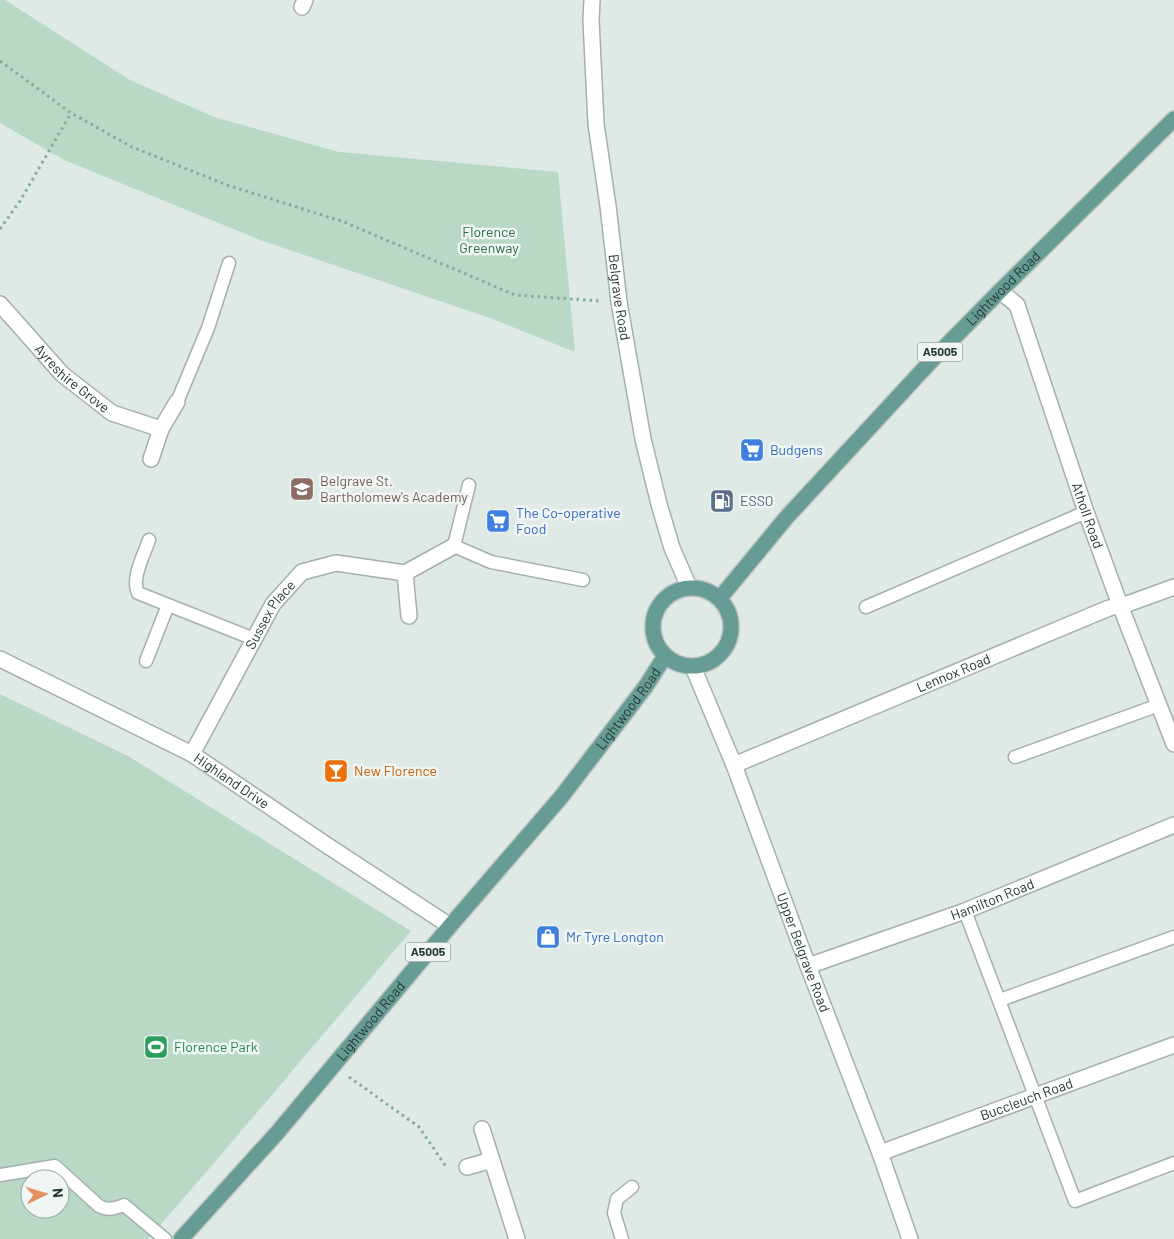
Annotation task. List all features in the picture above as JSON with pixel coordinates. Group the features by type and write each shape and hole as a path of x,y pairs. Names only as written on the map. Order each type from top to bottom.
{"main road":[{"name":"Lightwood Road","path":"720,598 786,518 933,359 1000,290 1174,119"},
{"path":"689,587 706,589 720,598 730,615 732,629 725,649 715,660 693,666 681,665 665,656 657,644 653,633 653,619 656,610 664,599 674,591 689,587"},
{"name":"Lightwood Road","path":"181,1239 278,1133 450,926 562,796 646,686 665,656"}],"street":[{"name":"Belgrave Road","path":"592,0 596,124 608,206 618,302 645,448 672,548 689,587"},
{"name":"Atholl Road","path":"1000,290 1017,305 1086,512 1120,606 1174,744"},
{"name":"Ayreshire Grove","path":"1,306 62,374 112,413 161,429"},
{"path":"151,459 161,429 177,402"},
{"path":"409,616 405,573 454,546"},
{"name":"Sussex Place","path":"192,754 273,604 302,572 336,563 405,573"},
{"name":"Lennox Road","path":"734,764 1109,608 1174,587"},
{"name":"Highland Drive","path":"0,659 192,754 450,926"},
{"name":"Upper Belgrave Road","path":"693,666 734,764 808,966 880,1153 910,1239"},
{"name":"Hamilton Road","path":"808,966 966,910 1174,824"},
{"name":"Buccleuch Road","path":"880,1153 1174,1045"},
{"path":"482,1129 517,1239"},
{"path":"466,1167 492,1160"}],"lane":[{"path":"177,402 208,328 229,263"},
{"path":"469,485 454,546 491,562 583,580"},
{"path":"866,607 1086,512"},
{"path":"149,540 136,576 135,588 138,593 254,639"},
{"path":"146,661 168,605"},
{"path":"1015,756 1159,705"},
{"path":"966,910 1075,1200 1174,1163"},
{"path":"1000,1000 1174,937"},
{"path":"0,1175 55,1166 99,1206 111,1209 124,1205 166,1239"},
{"path":"622,1239 614,1213 617,1199 632,1187"}],"path":[{"path":"0,61 71,113 132,147 226,185 344,222 515,295 618,302"},
{"path":"0,229 20,201 71,113"},
{"path":"333,1066 419,1127 448,1170 466,1167"}],"green space":[{"name":"Florence Greenway","path":"0,0 5,0 130,80 214,117 339,152 558,172 575,352 490,318 260,240 64,160 0,123"},
{"name":"Florence Park","path":"0,694 128,756 411,931 148,1239 0,1239"}],"place":[{"name":"Budgens","path":"752,450"},
{"name":"Belgrave St. Bartholomew's Academy","path":"302,489"},
{"name":"ESSO","path":"722,501"},
{"name":"The Co-operative Food","path":"498,521"},
{"name":"New Florence","path":"336,771"},
{"name":"Mr Tyre Longton","path":"548,937"},
{"name":"Florence Park","path":"156,1047"}]}
